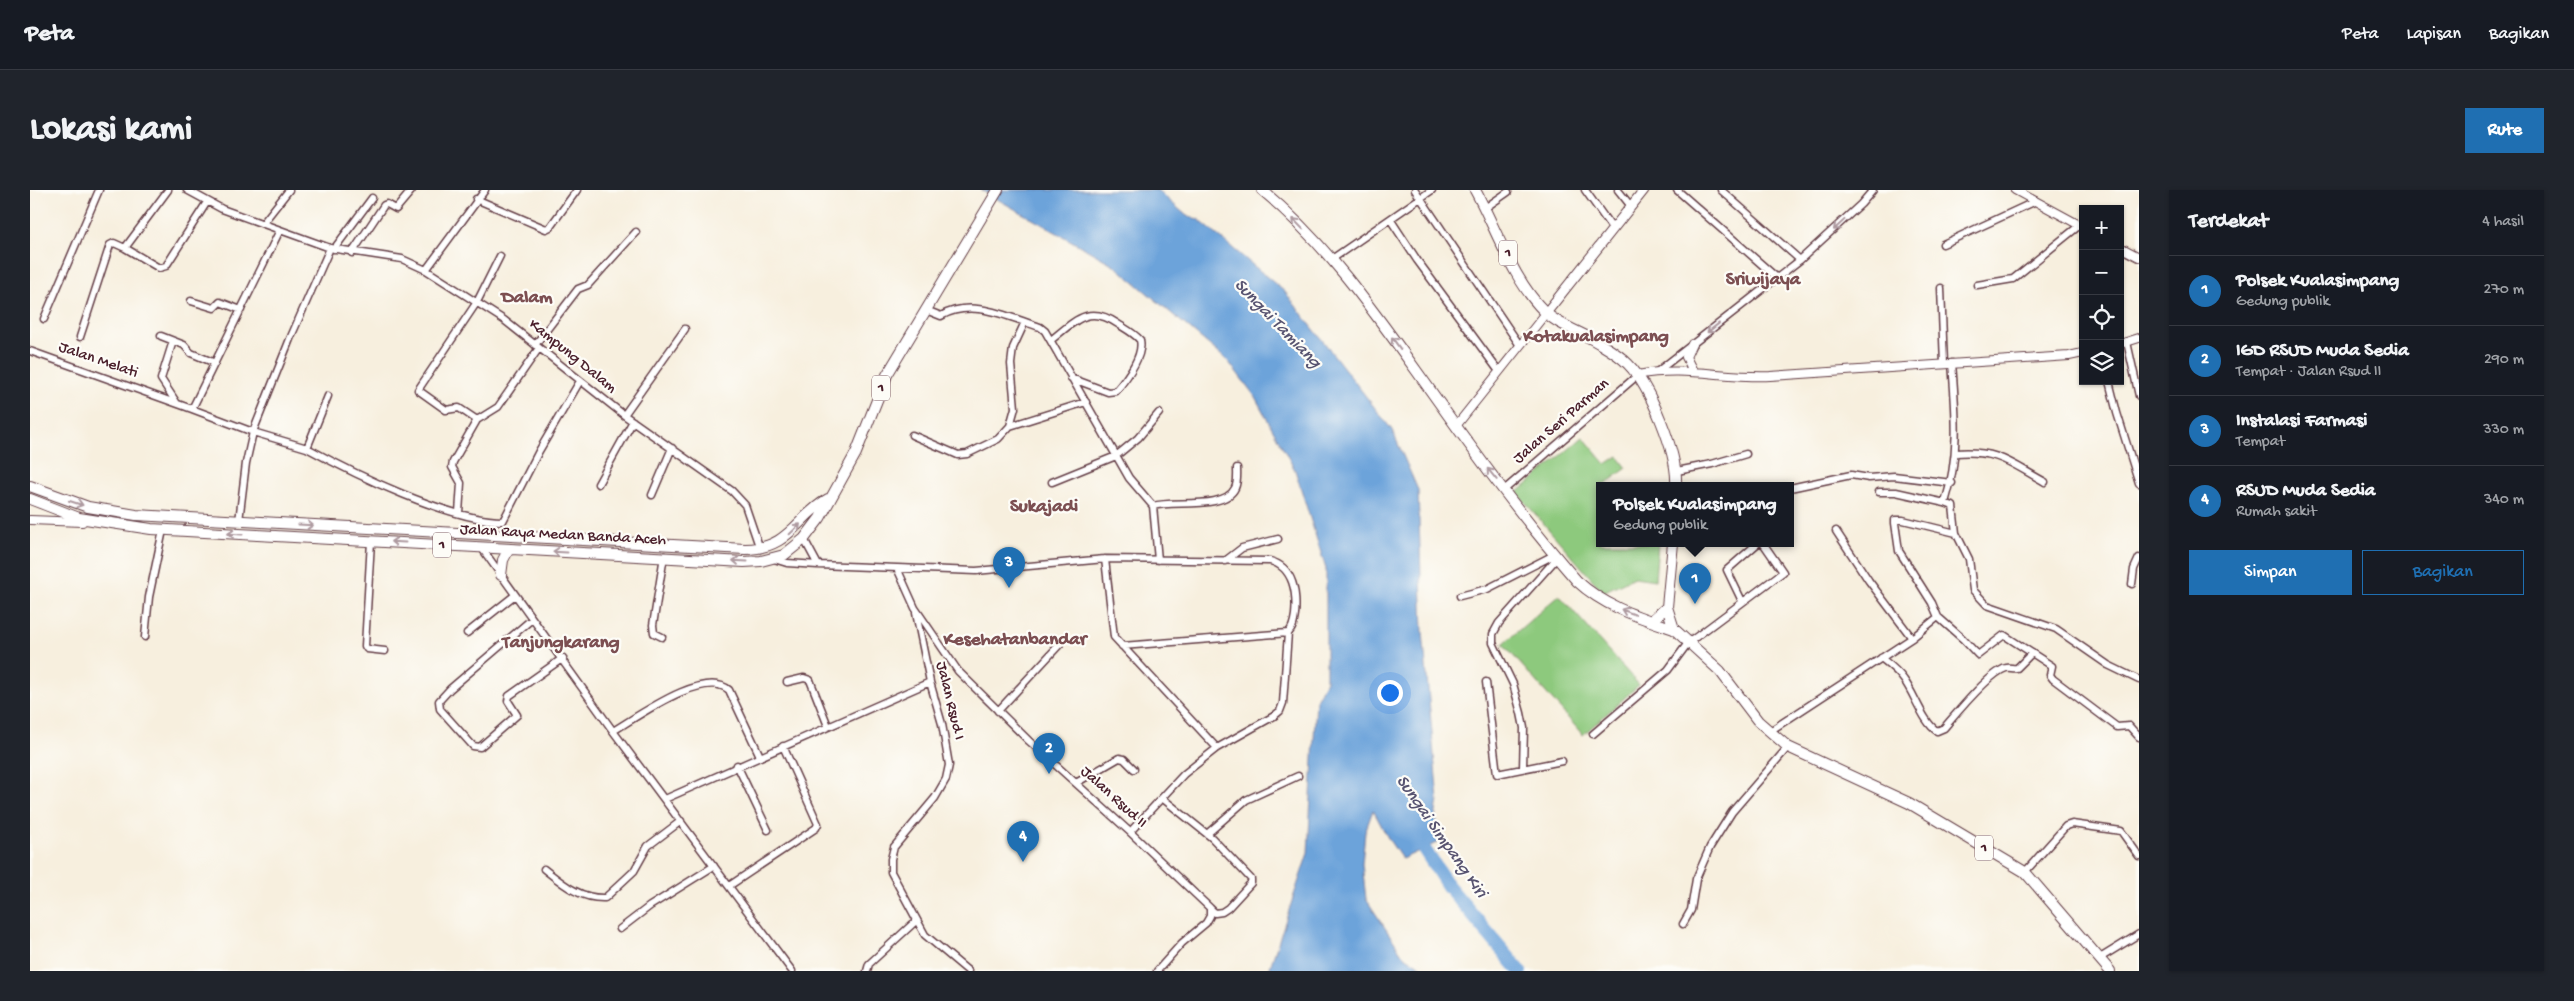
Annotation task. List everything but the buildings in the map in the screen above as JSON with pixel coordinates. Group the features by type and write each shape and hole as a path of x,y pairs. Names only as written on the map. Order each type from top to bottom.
{"highway":[{"name":"Jalan Raya Medan Banda Aceh","path":"30,499 79,518 163,530 664,556 744,562 774,559 792,550 804,540 820,518 828,499 856,453 887,375 998,190"},
{"path":"1262,190 1332,259 1378,318 1504,490 1556,556 1592,595 1622,610 1674,629"},
{"name":"1","path":"1475,190 1525,287 1546,313 1597,342 1628,363 1638,375 1670,443 1677,471 1676,482"},
{"name":"Jalan Raya Medan Banda Aceh","path":"30,486 74,503 114,513 708,549 760,548 785,538 816,507 828,499"},
{"path":"586,553 587,541"},
{"name":"1","path":"1672,547 1667,608 1674,629 1720,671 1758,721 1788,747 1909,803 2025,872 2110,971"},
{"path":"501,575 504,560 509,549"},
{"path":"1651,621 1667,608"}],"main road":[{"path":"1546,313 1630,205 1644,190"}],"street":[{"path":"44,319 99,190"},
{"path":"125,248 168,190"},
{"name":"Kampung Dalam","path":"187,190 207,202 332,249 402,259 426,270 477,302 624,415 732,491 742,501 760,548"},
{"path":"263,223 289,190"},
{"path":"352,253 384,205 387,204 396,209 412,190"},
{"path":"426,270 476,199 485,190"},
{"path":"476,199 546,229 550,227 577,190"},
{"path":"1415,190 1519,344"},
{"path":"1332,259 1432,190"},
{"path":"1585,190 1612,228"},
{"path":"1618,190 1630,205"},
{"path":"1677,190 1776,277"},
{"path":"1721,190 1800,260"},
{"path":"1658,371 1800,260 1861,204 1873,190"},
{"path":"2015,190 2079,225"},
{"path":"1485,208 1508,192"},
{"path":"239,521 246,463 253,432 290,339 332,249 372,198"},
{"path":"1943,244 2036,201"},
{"path":"80,337 110,245 114,243 159,268 164,268 207,202"},
{"path":"1390,219 1417,260 1498,370"},
{"path":"1977,285 2013,279 2079,228"},
{"path":"192,409 280,230"},
{"path":"459,512 461,484 452,464 477,420 498,407 578,289 588,285 636,232"},
{"path":"2124,249 2139,257"},
{"path":"477,420 459,408 446,410 418,391 477,302 500,256"},
{"path":"1941,288 1948,364 1958,431 1952,483 1945,503"},
{"path":"191,300 213,308 220,302 241,310"},
{"path":"926,310 941,316 957,308 984,309 1040,327 1046,331 1132,484 1153,506 1158,560"},
{"path":"1456,426 1498,370 1546,313"},
{"path":"1050,340 1076,320 1097,314 1112,319 1140,340 1141,347 1131,369 1116,391 1108,392 1071,378"},
{"path":"912,435 952,453 962,454 998,439 1010,426 1015,408 1011,364 1013,348 1025,322"},
{"path":"624,415 685,329"},
{"path":"161,336 184,345 191,353 215,363"},
{"path":"2124,343 2139,338"},
{"path":"173,341 162,379 177,403"},
{"path":"1692,344 1686,357 1693,371"},
{"path":"2124,346 2139,396"},
{"name":"Jalan Melati","path":"30,351 253,432 307,448 343,468 459,512 486,520"},
{"path":"1638,375 1658,371 1693,371 1767,376 2079,354"},
{"name":"Jalan Seri Parman","path":"1504,490 1638,375"},
{"path":"485,536 486,520 503,521 507,517 539,451 580,381"},
{"path":"2111,385 2117,413 2139,483"},
{"path":"307,448 328,396"},
{"path":"1010,426 1086,402"},
{"path":"1052,482 1116,456 1138,438 1159,413"},
{"path":"598,484 633,421"},
{"path":"652,495 672,448"},
{"path":"1956,454 1978,452 1992,454 2045,482"},
{"path":"1677,471 1712,464 1746,454"},
{"path":"1153,506 1166,503 1222,500 1231,494 1236,486 1237,468"},
{"path":"1794,487 1851,475 1869,478 1894,476 1952,483"},
{"path":"1879,492 1896,492 1953,506 1956,533 1969,559 1973,590 1987,605 2056,629 2108,665 2139,680"},
{"path":"30,520 97,522"},
{"path":"1956,533 1895,520 1899,551 1932,603 1938,617 1978,655 2004,635 2052,666 2050,675 2053,679 2120,729 2129,726 2139,738"},
{"path":"145,637 149,597 163,530"},
{"path":"1836,531 1869,581 1912,638"},
{"path":"1225,561 1242,548 1278,539"},
{"path":"804,540 818,565"},
{"path":"371,541 365,646 367,649 385,650"},
{"path":"480,546 532,619 563,658 613,731 792,971"},
{"path":"1742,601 1727,570 1753,547"},
{"path":"1593,734 1668,670 1688,643 1783,571 1766,547"},
{"path":"662,637 654,633 653,625 664,556"},
{"path":"1460,596 1488,589 1556,556"},
{"path":"1522,768 1524,728 1521,713 1513,684 1493,644 1493,634 1499,623 1556,556"},
{"path":"2132,584 2134,569 2139,558"},
{"path":"774,559 818,565 976,571 1105,559 1270,561 1283,566 1292,581 1296,601 1294,619 1291,631 1288,633 1280,711 1217,748 1184,774 1130,832"},
{"path":"1105,559 1113,634 1217,748"},
{"name":"Jalan Rsud II","path":"897,568 915,608 950,661 1028,741 1130,832 1210,908"},
{"path":"467,633 515,595"},
{"name":"Jalan Rsud I","path":"915,608 930,682 942,724 948,755 946,780 936,798 897,843 890,859 891,872 925,935 968,971"},
{"path":"1770,731 1912,638 1938,617"},
{"path":"532,619 450,689 439,701 440,709 473,746 480,746 517,715 508,702 508,696 563,658"},
{"path":"1122,646 1288,633"},
{"path":"998,711 1061,643"},
{"path":"1881,658 1896,670 1906,682 1930,725 1938,731 1944,728 1975,693 1996,675 2006,668 2017,668 2032,653"},
{"path":"787,682 804,678 810,680 828,726"},
{"path":"665,799 737,765 930,682"},
{"path":"1486,682 1496,771 1500,774 1562,761"},
{"path":"613,731 674,696 694,688 720,684 729,690 733,697 760,756"},
{"path":"730,886 816,828 818,824 783,746"},
{"path":"1683,924 1689,916 1696,879 1710,847 1732,812 1788,747"},
{"path":"1076,783 1119,758 1124,759 1134,768"},
{"path":"737,765 768,830"},
{"path":"1207,834 1246,800 1298,776"},
{"path":"1162,798 1207,834 1252,881 1224,911 1215,913 1210,908"},
{"path":"544,869 579,894 606,898 634,870 648,846 681,821"},
{"path":"2025,872 2060,830 2072,824 2121,830 2139,856"},
{"path":"620,929 650,906 714,866"},
{"path":"1157,971 1182,943 1206,923 1210,916 1210,908"},
{"path":"866,971 869,964 917,920"},
{"path":"2100,958 2139,934"}],"green space":[{"path":"1583,437 1606,464 1618,456 1627,468 1608,482 1596,482 1596,547 1658,547 1655,580 1634,577 1603,592 1517,493"},
{"path":"1559,595 1639,685 1583,735 1503,644"}],"water":[{"name":"Sungai Tamiang","path":"981,190 1157,190 1187,216 1198,219 1285,292 1392,430 1418,490 1423,632 1438,800 1435,818 1445,839 1402,859 1389,840 1373,810 1365,832 1362,864 1366,899 1403,955 1429,971 1271,971 1270,967 1308,853 1316,700 1326,681 1326,569 1295,470 1254,395 1228,361 1114,265"}],"waterway":[{"name":"Sungai Simpang Kiri","path":"1415,835 1448,886 1520,971"}],"place":[{"name":"Instalasi Farmasi","path":"1009,588"},
{"name":"Polsek Kualasimpang","path":"1695,604"},
{"name":"IGD RSUD Muda Sedia","path":"1049,774"},
{"name":"RSUD Muda Sedia","path":"1023,862"}],"district":[{"name":"Sriwijaya","path":"1763,280"},
{"name":"Dalam","path":"527,298"},
{"name":"Kotakualasimpang","path":"1596,337"},
{"name":"Sukajadi","path":"1044,507"},
{"name":"Kesehatanbandar","path":"1015,640"},
{"name":"Tanjungkarang","path":"561,643"}]}
